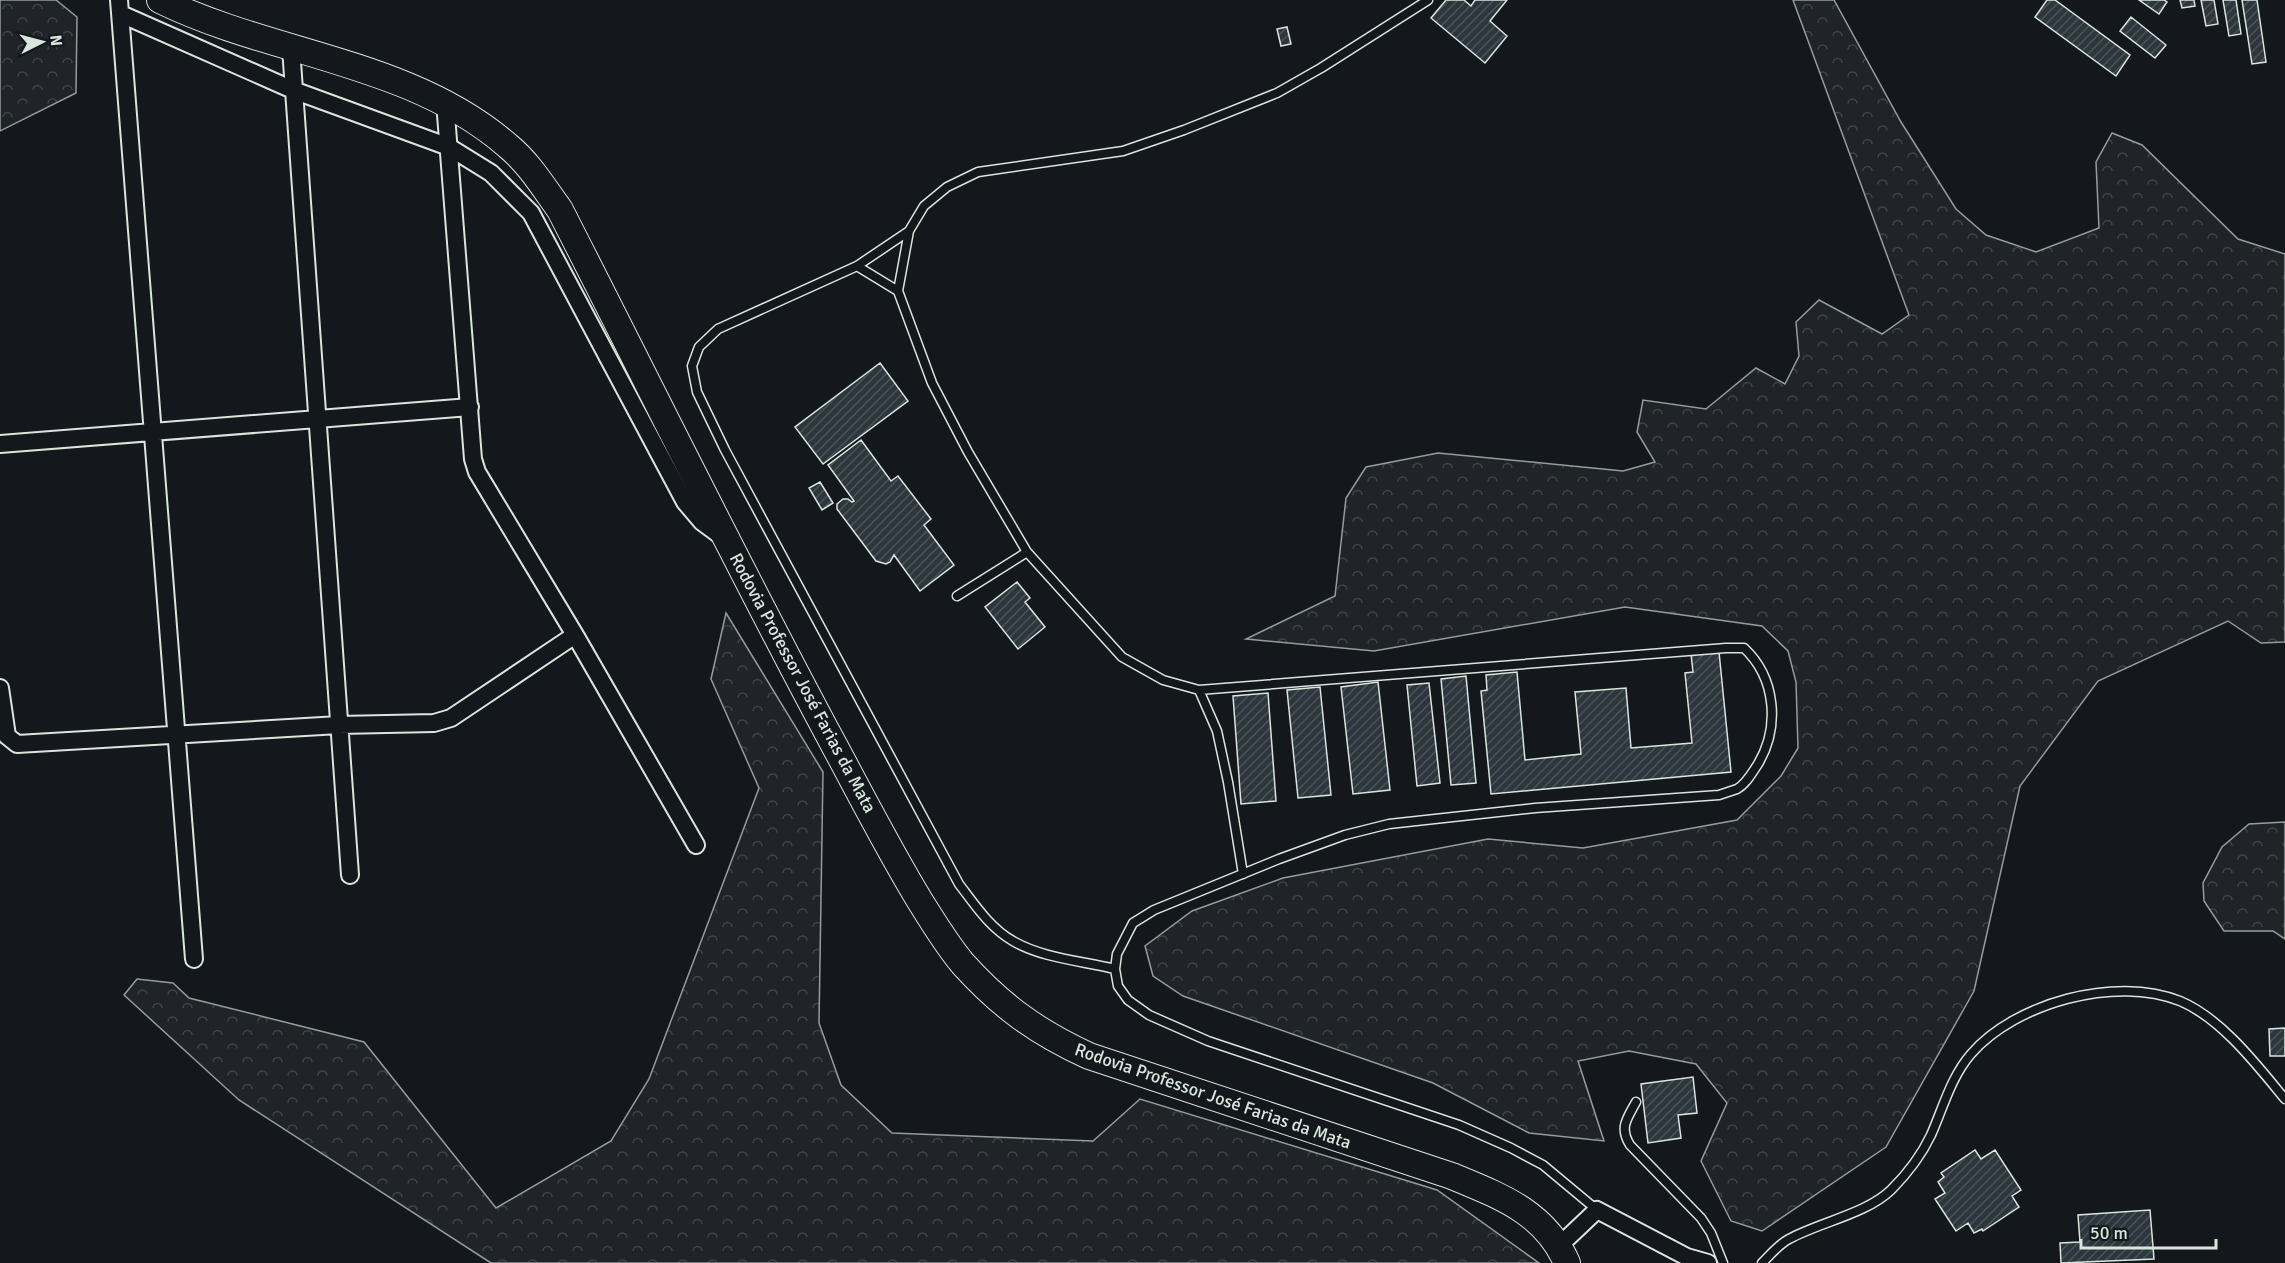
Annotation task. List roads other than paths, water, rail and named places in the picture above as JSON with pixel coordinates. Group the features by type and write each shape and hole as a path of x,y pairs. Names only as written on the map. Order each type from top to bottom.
{"main road":[{"name":"Rodovia Professor José Farias da Mata","path":"160,0 190,13 291,48 363,69 445,102 510,146 532,172 560,210 797,676 906,878 934,924 962,962 1020,1019 1053,1040 1089,1056 1470,1184 1519,1207 1536,1220 1563,1255"}],"street":[{"path":"120,7 293,90 449,147 491,173 531,213 685,502 702,522 729,542"},
{"path":"120,7 194,958"},
{"path":"291,48 350,875"},
{"path":"445,102 473,459 477,472 575,635 696,845"},
{"path":"0,444 470,407"},
{"path":"0,688 7,736 17,744 339,725 434,723 451,718 575,635"},
{"path":"1563,1255 1597,1210 1687,1257 1708,1263"}],"lane":[{"path":"1428,0 1277,93 1184,130 1123,152 978,172 947,187 924,206 909,231 898,291 932,383 1027,552 1122,657 1163,680 1199,690 1726,648 1744,648 1757,660 1767,680 1773,711 1764,753 1750,778 1738,788 1719,795 1535,808 1389,824 1345,835 1154,910 1133,923 1117,954 1115,969 1118,986 1128,1000 1149,1015 1208,1041 1460,1125 1543,1165 1597,1210"},
{"path":"909,231 857,266 718,329 699,347 695,357 692,366 697,392 725,450 959,884 986,920 1011,940 1028,948 1115,969"},
{"path":"857,266 898,291"},
{"path":"957,596 1027,552"},
{"path":"1199,690 1217,731 1243,874"},
{"path":"1762,1263 1786,1240 1853,1213 1888,1192 1913,1166 1930,1137 1953,1081 1970,1056 1990,1035 2020,1016 2069,998 2121,991 2158,994 2181,1001 2218,1025 2247,1053 2285,1099"},
{"path":"1636,1102 1624,1124 1624,1135 1630,1145 1701,1218 1711,1233 1723,1263"}]}
